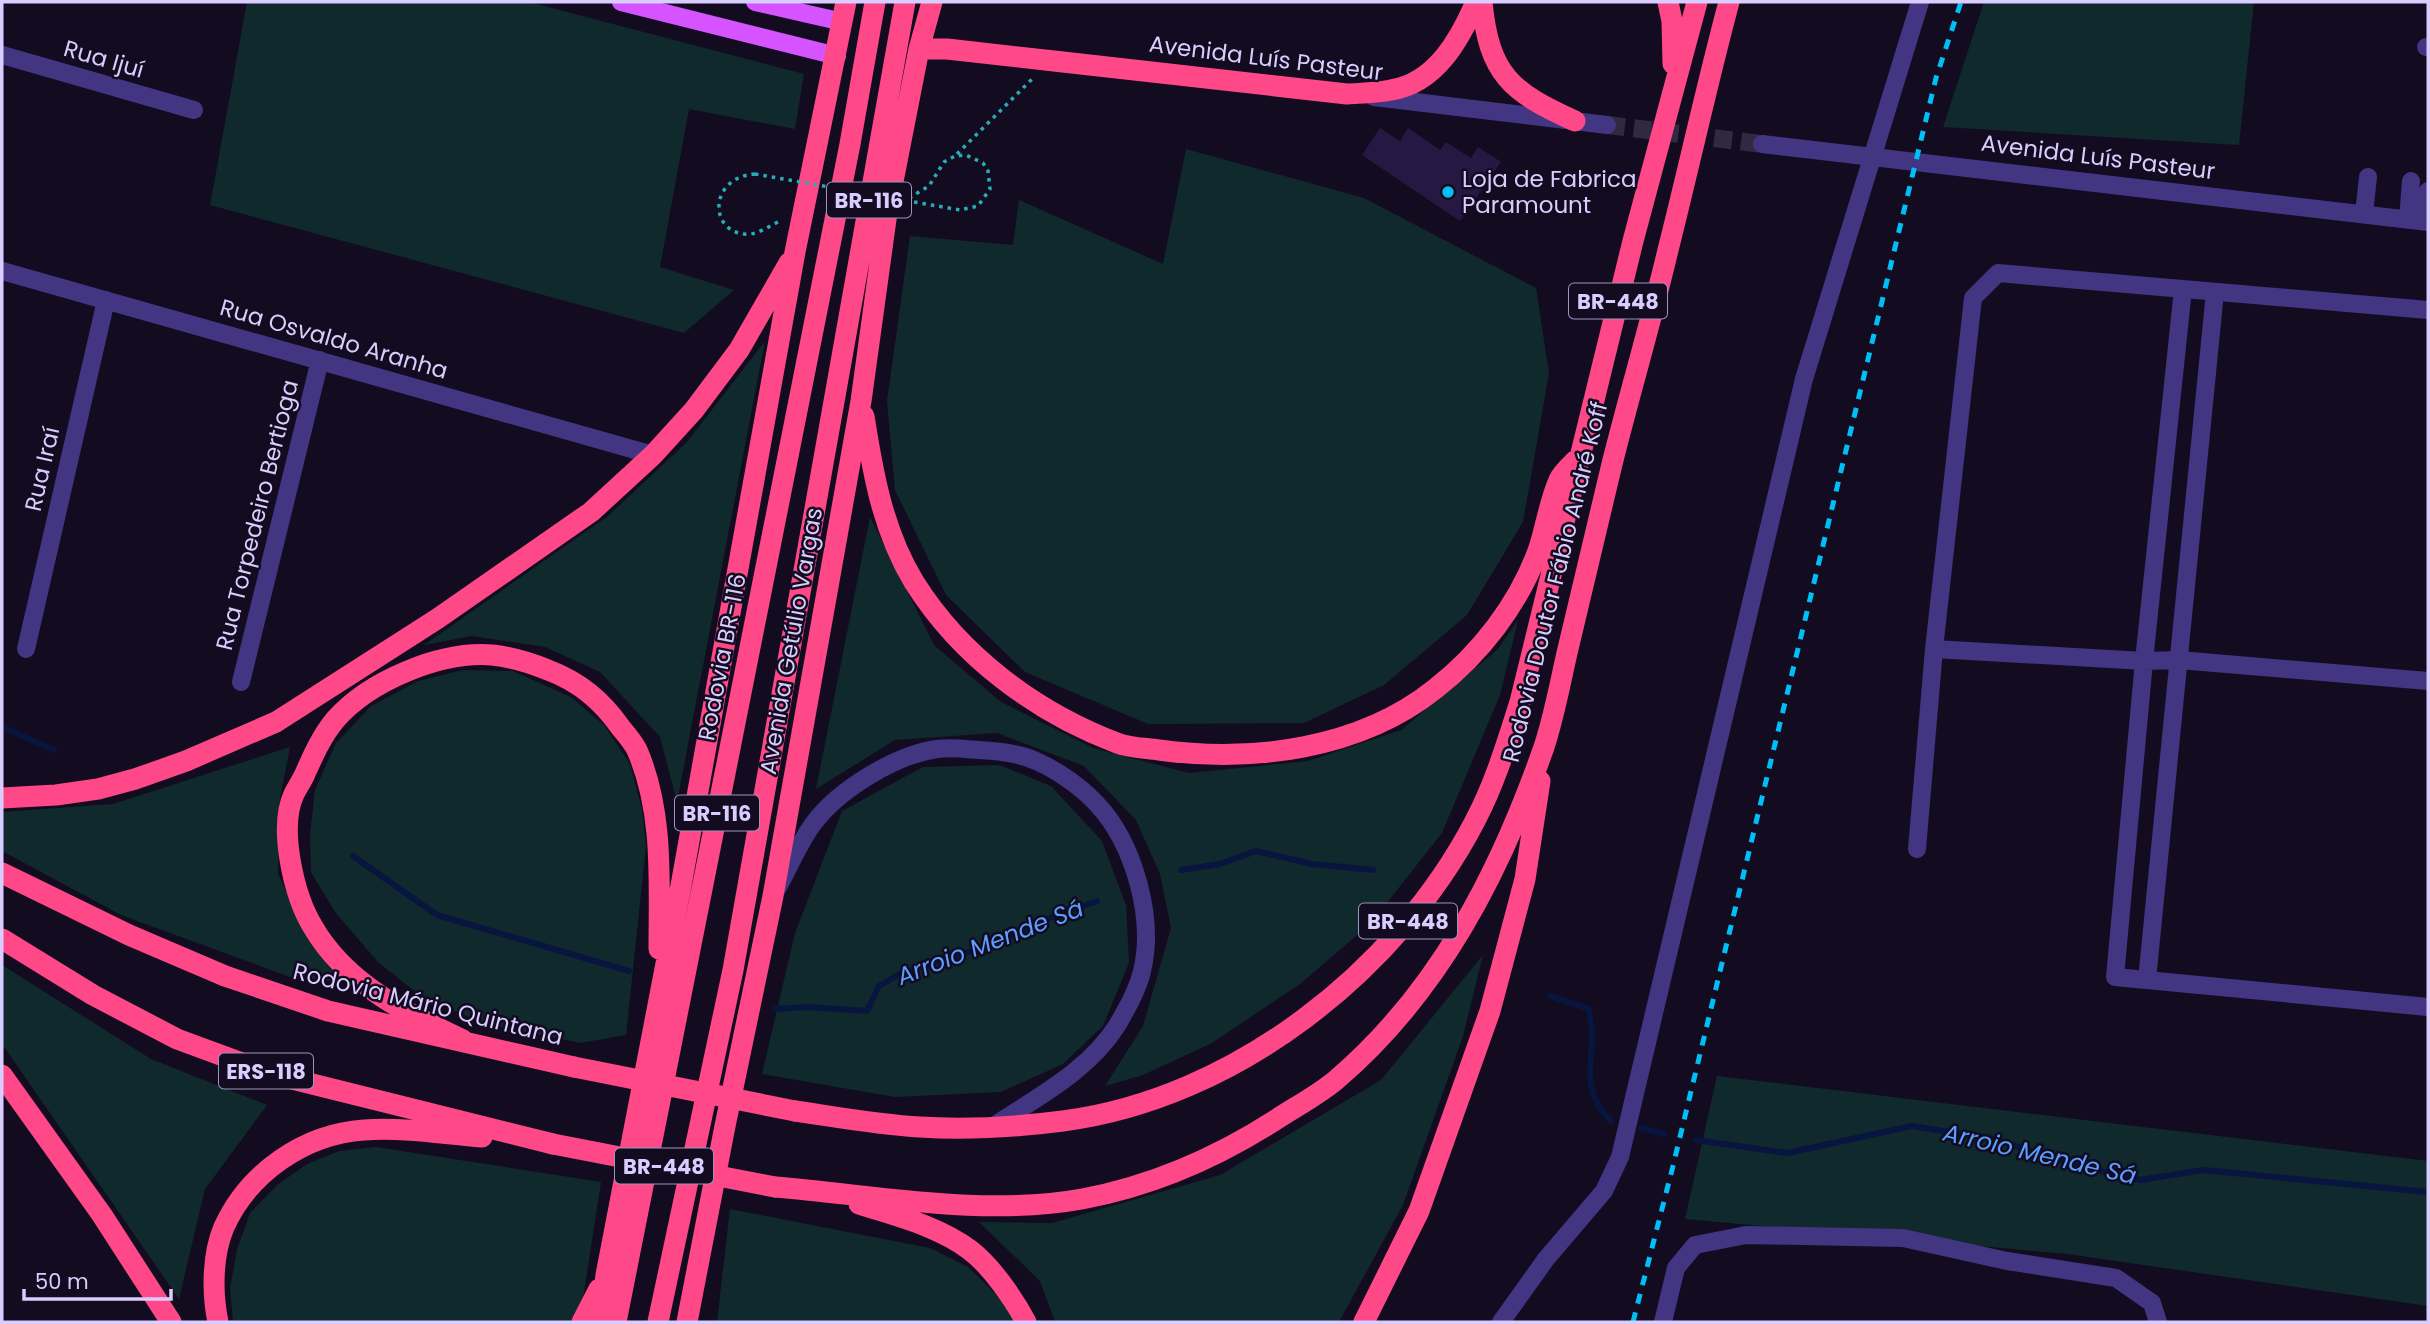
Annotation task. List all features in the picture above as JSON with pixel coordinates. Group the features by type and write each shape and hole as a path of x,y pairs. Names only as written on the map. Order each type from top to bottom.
{"highway":[{"name":"Rodovia BR-116","path":"616,1322 837,211 876,2"},
{"name":"BR-116","path":"658,1322 733,970 905,2"},
{"name":"Avenida Getúlio Vargas","path":"687,1322 773,896 861,401 887,212 919,49 932,2"},
{"path":"1347,94 1393,90 1411,84 1433,69 1453,48 1476,2"},
{"path":"1482,2 1489,46 1507,80 1536,103 1575,121"},
{"path":"1668,2 1672,21 1674,83"},
{"name":"Rodovia Doutor Fábio André Koff","path":"794,1111 920,1127 992,1127 1065,1121 1111,1112 1165,1095 1270,1043 1324,1003 1374,959 1416,913 1447,869 1475,820 1501,763 1520,702 1674,83 1697,2"},
{"name":"Rodovia Doutor Fábio André Koff","path":"553,1144 775,1187 955,1204 1023,1205 1079,1199 1133,1188 1193,1165 1247,1138 1333,1082 1403,1013 1438,966 1472,913 1503,850 1545,743 1729,2"},
{"name":"Rodovia BR-116","path":"600,1322 606,1275 680,891 795,252 844,12"},
{"name":"Avenida Luís Pasteur","path":"919,49 1054,61 1347,94"},
{"path":"2,798 56,796 98,789 186,761 276,722 437,619 591,512 653,455 694,410 739,350 795,252"},
{"path":"861,401 874,483 890,535 913,580 946,624 974,654 1012,687 1066,720 1120,744 1193,755 1257,754 1324,743 1392,718 1435,689 1476,650 1510,610 1537,553 1559,478 1580,456"},
{"path":"463,1040 394,1007 337,959 307,915 296,890 289,852 289,816 293,796 317,745 336,719 362,696 393,678 424,665 456,657 492,655 529,663 563,675 591,693 636,748 652,795 658,841 660,991"},
{"name":"BR-448","path":"1364,1322 1419,1211 1490,1011 1525,879 1545,743"},
{"name":"Rodovia Mário Quintana","path":"2,873 129,935 225,976 327,1011 574,1067 794,1111"},
{"name":"ERS-118","path":"2,939 93,995 177,1039 272,1074 553,1144"},
{"path":"2,1075 102,1215 171,1322"},
{"path":"218,1322 214,1304 215,1263 224,1227 265,1172 289,1152 323,1137 363,1130 407,1130 553,1144"},
{"path":"821,1191 930,1228 970,1250 1017,1305 1026,1322"},
{"path":"698,1270 698,1322"},
{"path":"582,1322 606,1275"},
{"name":"BR-116","path":"665,1322 666,1285"}],"main road":[{"path":"621,2 647,5 837,55"},
{"path":"755,2 844,12"}],"street":[{"path":"1502,1322 1546,1259 1604,1191 1620,1157 1804,379 1920,2"},
{"name":"Rua Ijuí","path":"2,55 194,110"},
{"name":"Avenida Luís Pasteur","path":"1347,94 1607,125"},
{"name":"Avenida Luís Pasteur","path":"1762,144 2420,221"},
{"path":"2364,214 2368,177"},
{"path":"2412,181 2420,221"},
{"path":"2420,221 2428,191"},
{"name":"Rua Osvaldo Aranha","path":"2,271 653,455"},
{"path":"1917,849 1934,649 1973,298 1998,273 2428,310"},
{"path":"2183,289 2144,660 2115,976 2428,1007"},
{"path":"2147,980 2215,292"},
{"name":"Rua Iraí","path":"26,649 106,300"},
{"name":"Rua Torpedeiro Bertioga","path":"241,682 320,360"},
{"path":"2168,441 2200,444"},
{"path":"2161,510 2193,513"},
{"path":"1934,649 2179,660 2428,681"},
{"path":"773,896 813,824 843,795 873,773 909,756 938,749 1000,751 1035,760 1067,779 1096,803 1114,828 1142,894 1145,948 1142,972 1117,1026 1096,1052 1074,1073 992,1127"},
{"path":"1663,1322 1676,1268 1695,1245 1746,1235 1903,1238 2007,1261 2116,1278 2152,1303 2158,1322"}],"path":[{"path":"887,212 929,186 944,162 955,156 1027,83 1054,61"},
{"path":"804,211 756,233 743,234 731,230 723,221 719,208 722,190 731,181 742,175 755,174 960,210 978,206 990,189 988,171 975,158 955,156"}],"green space":[{"path":"247,2 529,2 804,74 795,129 689,109 660,267 734,290 684,333 210,205"},
{"path":"1984,2 2254,2 2239,145 1943,127"},
{"path":"1186,149 1364,198 1536,288 1549,373 1523,522 1467,615 1384,685 1304,723 1148,724 1025,672 946,595 895,490 887,401 910,236 1013,245 1019,200 1163,264"},
{"path":"765,341 677,802 660,737 600,672 545,647 472,636 424,645 608,516 687,442"},
{"path":"870,517 934,645 1001,702 1093,748 1189,773 1308,761 1401,730 1497,650 1518,620 1500,695 1442,833 1371,923 1300,984 1212,1043 1143,1075 1105,1086 1143,1026 1171,928 1160,874 1136,820 1084,766 997,733 895,740 816,789"},
{"path":"463,670 513,671 571,697 604,725 630,764 642,809 646,846 626,1035 580,1043 487,1024 424,999 378,962 335,912 311,872 310,834 315,790 336,743 371,706 418,681"},
{"path":"290,747 280,798 278,873 303,930 340,982 290,977 121,915 2,851 2,812 113,804"},
{"path":"999,765 1051,786 1102,841 1126,905 1129,963 1103,1026 1063,1064 1001,1092 895,1097 762,1074 795,933 842,811 923,767"},
{"path":"1483,955 1463,1036 1403,1205 1339,1322 1055,1322 1040,1281 979,1222 1052,1223 1220,1175 1381,1080"},
{"path":"2,965 151,1059 267,1105 205,1189 179,1299 2,1044"},
{"path":"1717,1076 2428,1161 2428,1306 2067,1254 1685,1219"},
{"path":"376,1147 601,1182 583,1299 570,1322 233,1322 230,1288 237,1249 250,1213 277,1185 307,1164 339,1151"},
{"path":"730,1209 930,1248 968,1267 1006,1304 1014,1322 717,1322"}],"building":[{"name":"Loja de Fabrica Paramount","path":"1380,128 1400,141 1408,128 1440,150 1446,142 1471,158 1478,147 1501,162 1460,221 1362,155"}],"waterway":[{"name":"Arroio Mende Sá","path":"2,727 54,750"},
{"name":"Arroio Mende Sá","path":"1181,870 1220,864 1256,851 1312,864 1373,870"},
{"name":"Arroio Mende Sá","path":"353,856 437,915 629,971"},
{"name":"Arroio Mende Sá","path":"775,1009 808,1007 867,1011 879,986 900,974 999,942 1047,919 1097,901"},
{"name":"Arroio Mende Sá","path":"1550,996 1589,1009 1592,1092 1611,1121"},
{"name":"Arroio Mende Sá","path":"1696,1140 1787,1153 1912,1126 1994,1139 2078,1166 2140,1180 2203,1170 2428,1192"},
{"name":"Arroio Mende Sá","path":"1641,1128 1664,1134"}],"tunnel":[{"path":"1607,125 1762,144"}],"railway":[{"path":"1633,1322 1936,78 1961,2"}],"place":[{"name":"Loja de Fabrica Paramount","path":"1448,192"}]}
